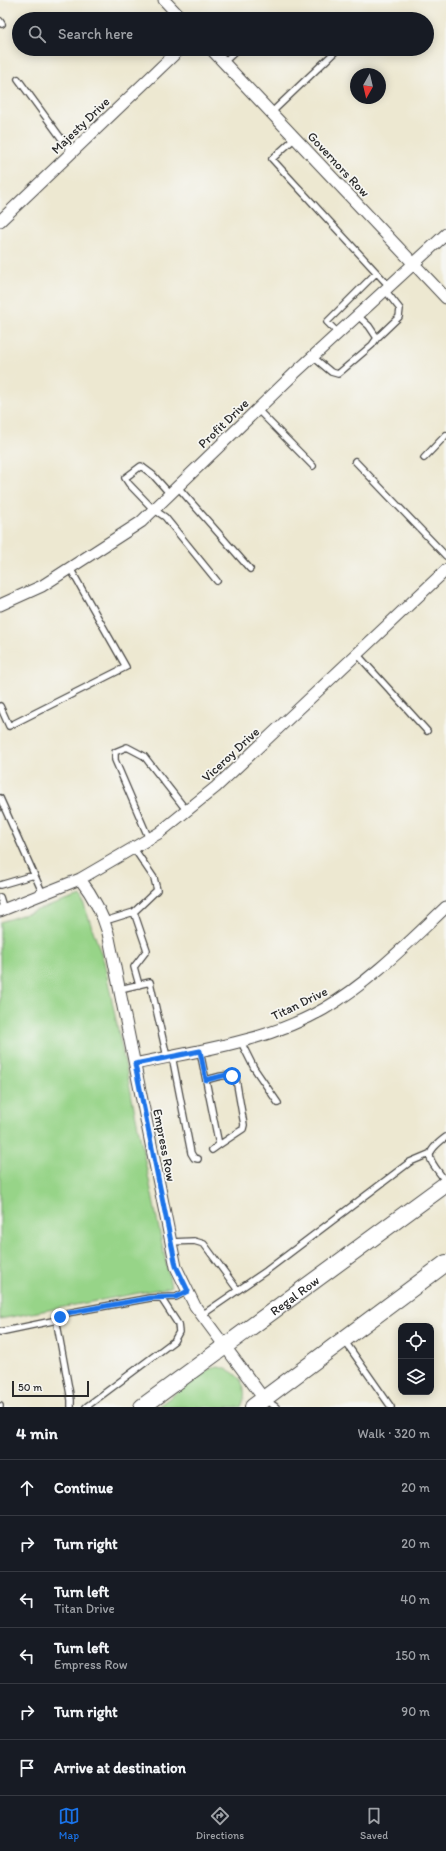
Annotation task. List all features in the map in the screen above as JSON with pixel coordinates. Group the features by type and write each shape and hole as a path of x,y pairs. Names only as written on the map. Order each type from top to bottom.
{"main road":[{"name":"Regal Row","path":"142,1407 446,1183"},
{"path":"264,1404 344,1340 446,1263"}],"street":[{"path":"164,0 175,12"},
{"name":"Majesty Drive","path":"0,221 173,56"},
{"name":"Governors Row","path":"218,56 446,298"},
{"name":"Profit Drive","path":"0,605 42,586 141,522 312,356 446,234"},
{"name":"Viceroy Drive","path":"2,910 80,879 159,833 216,787 446,570"},
{"name":"Empress Row","path":"80,879 93,896 105,922 176,1266 202,1315 264,1404"},
{"name":"Titan Drive","path":"135,1064 241,1042 287,1027 325,1009 361,984 388,962 446,908"}],"lane":[{"path":"224,62 230,56"},
{"path":"271,113 331,56"},
{"path":"18,79 72,153"},
{"path":"295,138 272,159 376,273 400,309 399,317 372,345 338,374 331,372 312,356"},
{"path":"338,333 327,322 376,273"},
{"path":"358,314 378,338"},
{"path":"257,409 313,466"},
{"path":"424,458 446,435"},
{"path":"355,461 446,556"},
{"path":"217,581 165,517 153,509 128,484 125,478 141,466 174,490 250,568"},
{"path":"0,706 9,726 126,667 70,568"},
{"path":"357,654 427,730"},
{"path":"149,838 115,760 114,752 127,747 144,756 187,811"},
{"path":"0,798 43,894"},
{"path":"105,922 134,912 157,890 154,878 133,847"},
{"path":"0,885 34,875"},
{"path":"0,897 2,910"},
{"path":"134,912 147,950 134,967 139,985"},
{"path":"120,989 150,982 169,1056 191,1153 194,1158 198,1159"},
{"path":"241,1042 254,1068 278,1103"},
{"path":"200,1051 219,1146"},
{"path":"206,1080 226,1075 232,1076 236,1079 244,1124 242,1129 212,1150"},
{"path":"202,1315 237,1289 266,1271 410,1162 429,1154 433,1146 446,1137"},
{"path":"429,1154 429,1157 446,1183"},
{"path":"171,1242 194,1241 204,1244 237,1289"},
{"path":"0,1332 57,1320 67,1313 150,1298 176,1297 188,1291"},
{"path":"86,1407 174,1341 179,1332 178,1324 161,1298"},
{"path":"57,1320 71,1407"},
{"path":"344,1340 391,1407"}],"green space":[{"path":"81,896 104,962 171,1287 0,1319 0,922"},
{"path":"218,1367 231,1372 241,1381 244,1400 241,1407 157,1407 209,1369"}],"route":[{"path":"60,1317 67,1313 150,1298 176,1297 188,1291 176,1266 167,1228 135,1064 200,1051 206,1080 226,1075 232,1076"}]}
